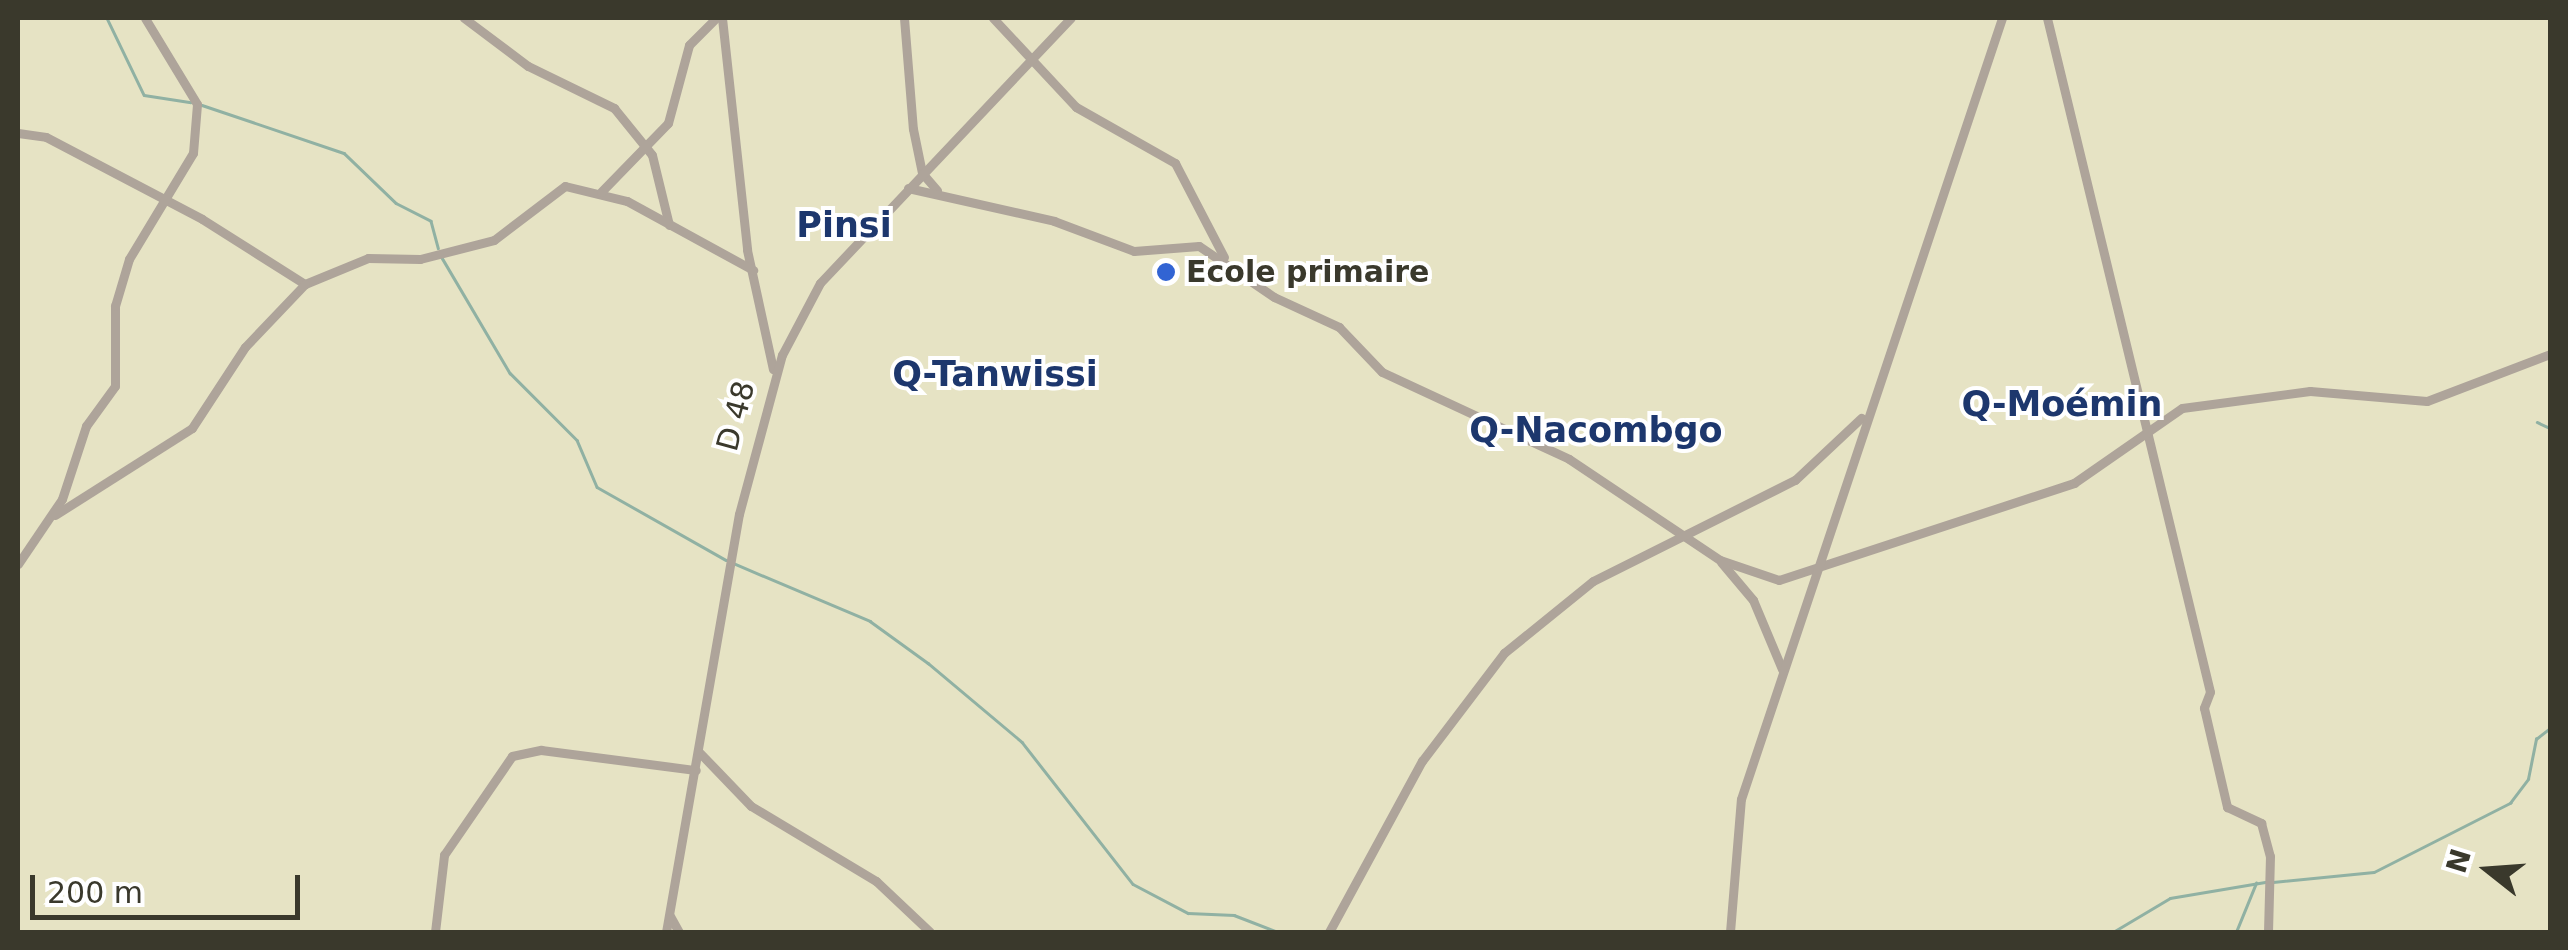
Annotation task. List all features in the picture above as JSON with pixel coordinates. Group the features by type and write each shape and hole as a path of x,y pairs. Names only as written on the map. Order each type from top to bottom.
{"street":[{"path":"18,564 52,516 86,426 115,386 115,306 156,201 193,154 199,118 145,18"},
{"path":"464,18 528,66 614,108 650,150 670,225"},
{"path":"600,192 650,150 668,123 689,45 719,18"},
{"path":"719,18 753,270 774,376"},
{"path":"904,18 922,173 937,190"},
{"path":"993,18 1028,61 1076,106 1174,163 1226,260"},
{"name":"D 48","path":"666,932 738,514 774,376 820,283 1071,18"},
{"path":"1730,932 1742,800 1818,574 1866,412 1946,201 2002,18"},
{"path":"2048,18 2210,692 2204,708 2226,806 2261,822 2270,856 2268,932"},
{"path":"18,133 46,138 304,284"},
{"path":"908,188 937,190 1134,252 1176,242 1226,260 1274,297 1340,327 1382,372 1569,459 1688,536 1720,560 1752,600 1783,671"},
{"path":"52,516 192,428 244,347 304,284 368,258 420,258 494,240 549,190 600,192 753,270"},
{"path":"1720,560 1779,580 1818,574 2074,483 2146,429 2229,396 2310,391 2427,401 2550,354"},
{"path":"1329,932 1422,761 1481,676 1593,581 1688,536 1722,510 1794,480 1866,412"},
{"path":"436,932 444,855 512,756 541,750 696,770"},
{"path":"699,752 751,806 876,881 930,932"},
{"path":"670,916 679,932"}],"waterway":[{"path":"107,18 144,95 190,102"},
{"path":"202,105 344,153 396,203 431,221 438,248"},
{"path":"441,256 510,373 577,440 597,487 726,560"},
{"path":"2537,422 2550,428"},
{"path":"733,563 870,621 928,663 1022,742 1133,884 1188,913 1234,915 1278,932"},
{"path":"2273,882 2374,872 2510,803 2528,779 2536,739 2550,728"},
{"path":"2113,932 2170,898 2265,882"},
{"path":"2236,932 2256,883"}],"place":[{"name":"Ecole primaire","path":"1166,272"}],"district":[{"name":"Pinsi","path":"844,225"},
{"name":"Q-Tanwissi","path":"995,374"},
{"name":"Q-Moémin","path":"2062,404"},
{"name":"Q-Nacombgo","path":"1596,430"}]}
